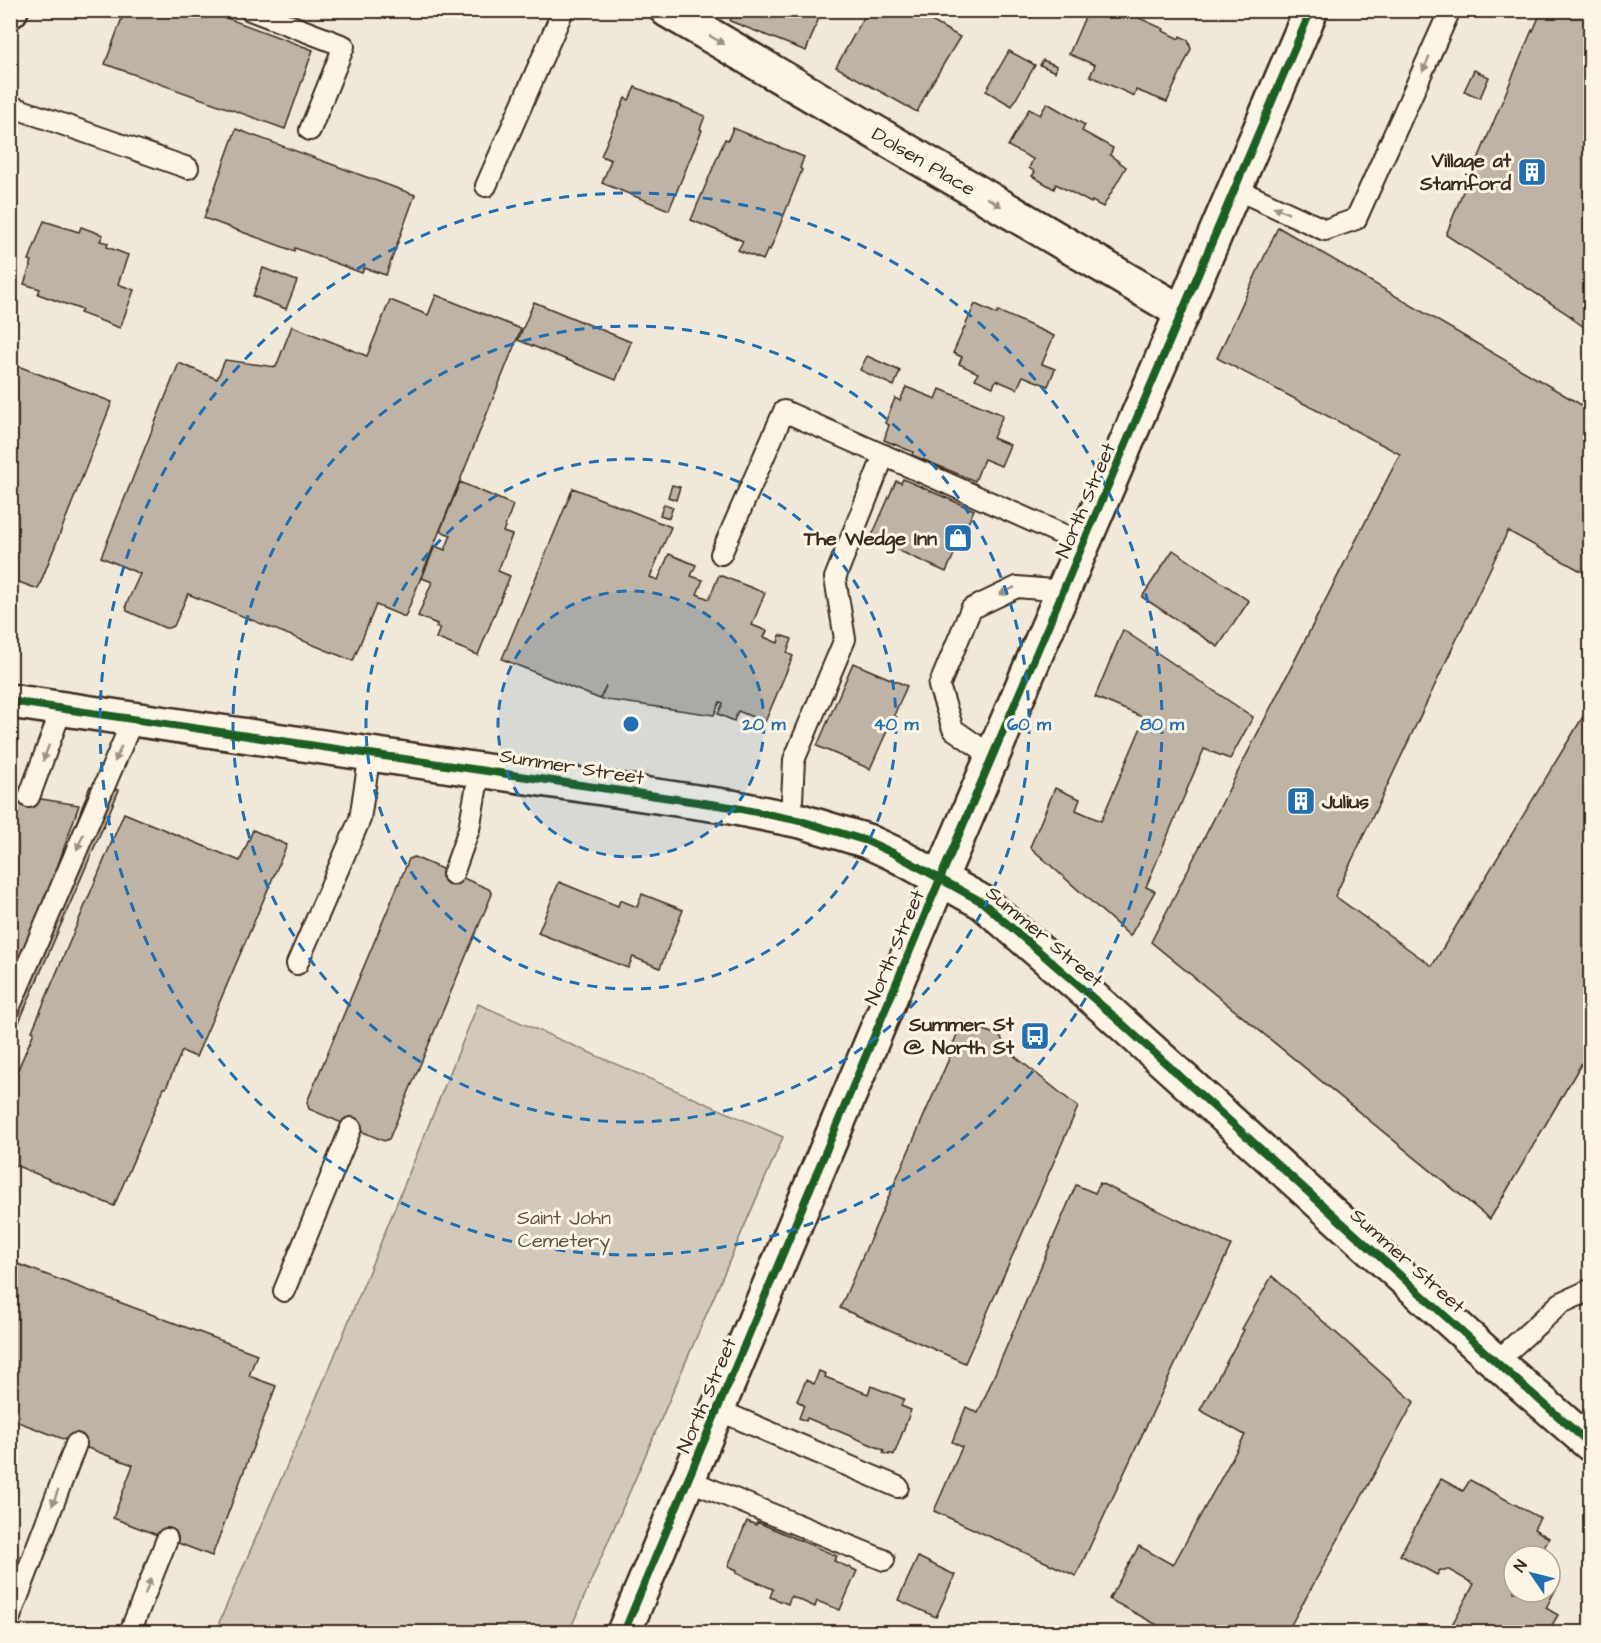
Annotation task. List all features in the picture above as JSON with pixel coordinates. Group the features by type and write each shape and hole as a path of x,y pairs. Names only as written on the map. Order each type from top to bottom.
{"street":[{"name":"Dolsen Place","path":"667,10 1183,313"},
{"name":"North Street","path":"624,1632 940,879 1311,10"},
{"name":"Summer Street","path":"10,701 480,768 731,807 867,841 895,854 982,902 1108,1011 1496,1362 1590,1444"}],"lane":[{"path":"250,10 344,46 310,130"},
{"path":"486,186 562,13 558,10"},
{"path":"1236,189 1325,230 1356,219 1450,10"},
{"path":"10,106 188,168"},
{"path":"721,554 784,411 1084,544"},
{"path":"790,820 794,760 845,639 835,578 884,455"},
{"path":"993,757 953,729 939,686 971,609 1017,587 1064,591"},
{"path":"29,797 62,708"},
{"path":"10,1006 133,719"},
{"path":"297,964 360,819 370,753"},
{"path":"453,874 469,829 480,768"},
{"path":"284,1291 351,1128"},
{"path":"1496,1362 1561,1303 1590,1290"},
{"path":"718,1410 898,1487"},
{"path":"10,1617 76,1444"},
{"path":"688,1480 884,1560"},
{"path":"130,1632 167,1539"}],"green space":[{"name":"Saint John Cemetery","path":"478,1004 783,1137 569,1632 215,1632 334,1357"}],"building":[{"path":"125,10 205,10 313,50 285,129 105,64"},
{"path":"734,10 822,10 806,51 730,21"},
{"path":"868,10 912,10 960,37 917,112 836,67"},
{"path":"1088,10 1121,10 1164,29 1163,31 1179,39 1180,36 1188,40 1191,49 1167,102 1136,90 1134,96 1090,76 1095,65 1069,54"},
{"name":"Village at Stamford","path":"1542,10 1590,10 1590,331 1446,235 1467,181"},
{"path":"1009,51 1035,65 1012,106 986,91"},
{"path":"1043,60 1057,66 1055,72 1040,65"},
{"path":"1474,70 1489,77 1480,98 1464,91"},
{"path":"635,87 705,116 700,129 702,130 669,210 602,183 611,160 601,156 625,98 629,100"},
{"path":"1047,103 1085,125 1082,131 1113,148 1110,155 1126,167 1103,207 1056,184 1054,189 1032,176 1035,172 1029,168 1033,159 1008,146 1029,109 1040,115"},
{"path":"733,128 804,157 800,168 802,170 770,250 768,249 763,260 738,250 743,241 691,220 725,139 728,140"},
{"path":"236,129 415,195 386,275 364,268 362,273 204,218"},
{"path":"44,221 79,232 81,227 103,235 100,241 108,243 107,247 128,255 118,284 134,290 120,328 80,313 82,310 38,294 40,289 24,284 32,261 29,260"},
{"name":"Julius","path":"1278,227 1590,410 1590,576 1508,531 1335,896 1432,966 1590,705 1590,1049 1490,1219 1151,942 1400,454 1217,358"},
{"path":"263,268 297,281 286,309 253,296"},
{"path":"436,295 521,329 405,617 376,605 353,661 188,594 174,626 168,628 127,611 126,605 140,574 101,557 179,363 217,379 225,360 276,367 292,326 367,356 390,300 428,315"},
{"path":"534,302 631,342 616,380 518,340"},
{"path":"975,304 997,314 998,311 1054,336 1042,364 1055,369 1048,386 1023,376 1017,389 996,380 993,387 975,379 978,373 959,364 962,357 953,353"},
{"path":"867,356 900,371 894,386 860,370"},
{"path":"10,363 112,402 38,589 10,579"},
{"path":"906,387 936,399 940,389 1003,415 993,438 1010,445 1001,466 984,459 975,481 912,455 913,452 884,440 889,425 885,423 895,398 900,401"},
{"path":"903,479 974,510 946,572 871,538 896,481 901,483"},
{"path":"460,482 513,505 503,532 512,535 498,571 510,576 478,655 436,638 440,628 436,627 437,624 418,616 432,582 422,578 435,546 445,550 451,535 440,531"},
{"path":"672,485 680,487 676,500 668,497"},
{"path":"573,488 671,527 650,577 658,580 669,554 696,565 691,576 703,580 697,594 709,599 719,575 765,593 752,625 767,631 764,637 778,643 780,635 792,639 787,653 793,656 765,722 738,711 734,721 718,714 723,703 720,702 714,715 600,699 502,659"},
{"path":"664,504 673,507 669,518 660,515"},
{"path":"1173,550 1249,601 1218,647 1142,597"},
{"path":"1123,630 1253,717 1230,759 1204,749 1146,887 1155,891 1130,936 1030,847 1055,788 1080,799 1076,810 1101,821 1145,718 1095,697"},
{"path":"853,663 907,686 870,769 817,746"},
{"path":"90,786 119,790 10,1043 10,794 79,805 57,868 59,868"},
{"path":"124,813 240,861 253,830 287,845 196,1057 182,1051 114,1206 10,1163 10,1088"},
{"path":"414,857 489,889 492,894 389,1139 384,1141 309,1109 307,1102 409,859"},
{"path":"559,882 618,906 620,900 637,907 642,894 683,910 660,968 633,957 628,968 538,933"},
{"path":"963,1021 1001,1037 1002,1046 1078,1107 965,1363 840,1308 954,1051 952,1046"},
{"path":"1100,1183 1231,1245 1076,1576 934,1511 962,1447 952,1442 966,1407 978,1413 1076,1185 1095,1193"},
{"path":"10,1261 257,1354 249,1376 276,1386 212,1556 113,1518 133,1465 10,1419"},
{"path":"1272,1276 1414,1402 1287,1632 1170,1632 1109,1599 1139,1546 1173,1565 1245,1435 1200,1410"},
{"path":"819,1371 826,1374 825,1377 868,1394 871,1386 904,1399 901,1406 911,1410 894,1455 883,1453 884,1450 807,1418 806,1421 799,1418 804,1405 797,1401 806,1380 814,1384"},
{"path":"1441,1479 1463,1491 1470,1480 1540,1518 1534,1529 1549,1538 1546,1544 1502,1544 1502,1604 1548,1604 1546,1608 1558,1615 1548,1632 1448,1632 1474,1584 1449,1570 1440,1570 1437,1575 1400,1555"},
{"path":"747,1521 756,1525 757,1522 837,1556 834,1561 857,1571 840,1610 817,1601 815,1607 791,1596 788,1604 770,1597 773,1589 736,1573 737,1570 728,1566"},
{"path":"918,1557 955,1575 936,1617 898,1600"}],"cycle path":[{"path":"624,1632 940,879 1311,10"},
{"path":"10,701 731,807 801,821 867,841 895,854 982,902 1108,1011 1496,1362 1590,1444"}],"place":[{"name":"Village at Stamford","path":"1532,172"},
{"name":"The Wedge Inn","path":"958,538"},
{"name":"Julius","path":"1301,801"},
{"name":"Summer St @ North St","path":"1035,1036"}]}
